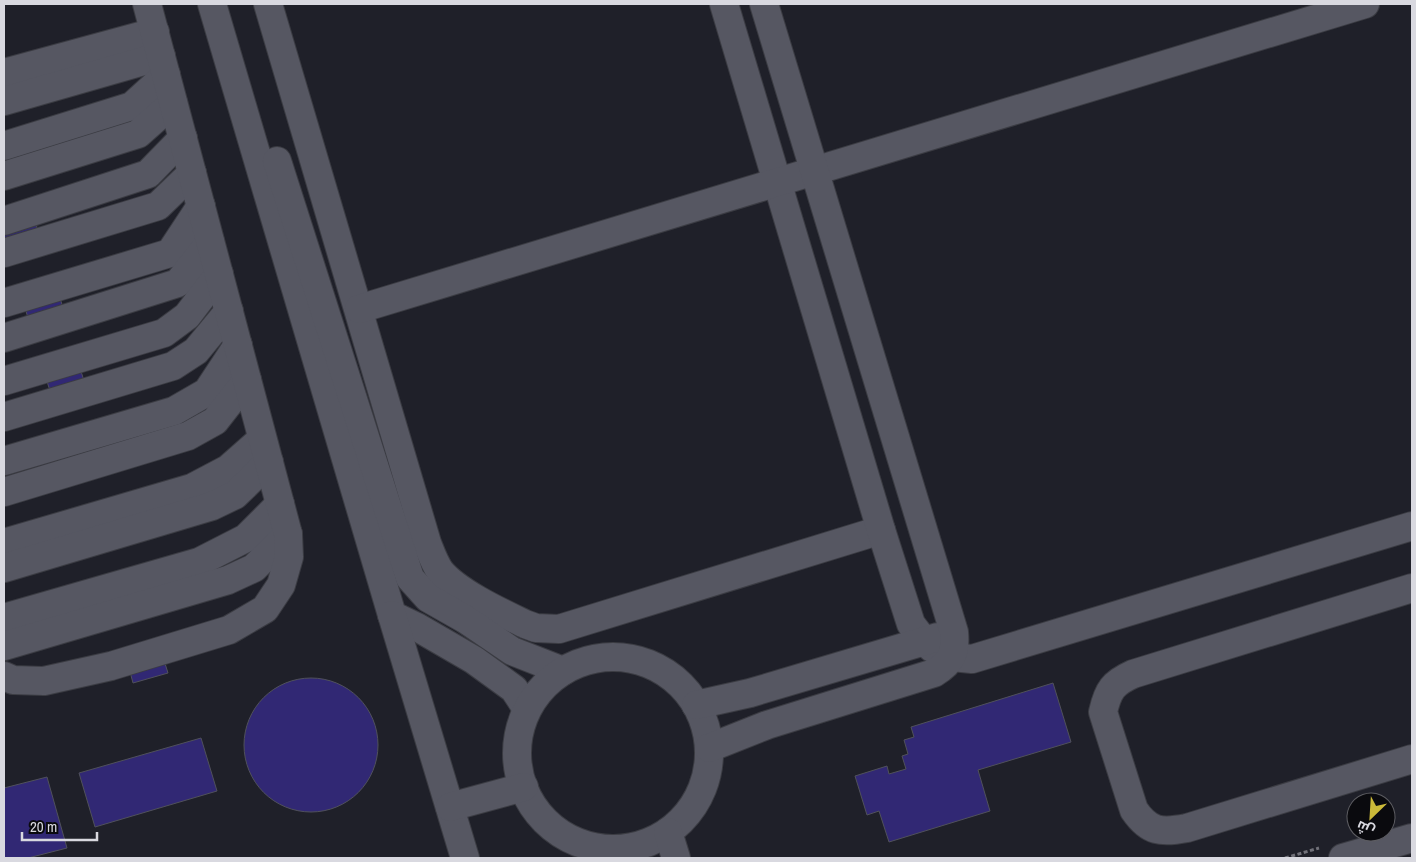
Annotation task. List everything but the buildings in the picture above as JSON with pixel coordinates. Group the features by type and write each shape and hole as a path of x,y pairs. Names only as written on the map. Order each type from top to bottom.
{"street":[{"path":"4,676 13,680 44,681 111,666 229,630 265,608 281,585 289,557 288,534 147,4"},
{"path":"212,4 465,858"},
{"path":"227,4 410,578 428,598 465,619 512,651 563,671"},
{"path":"268,4 432,557 440,570 455,585 525,624 536,628 559,629 881,530"},
{"path":"724,4 881,530 911,624 924,642 937,651 953,645"},
{"path":"764,4 815,170 953,645 972,659 1412,526"},
{"path":"359,309 1365,4"},
{"path":"4,73 160,54"},
{"path":"4,101 160,54"},
{"path":"4,146 132,106 160,54"},
{"path":"4,176 138,134 173,103"},
{"path":"4,221 148,174 183,138"},
{"path":"4,253 158,206 192,173"},
{"path":"4,303 170,253 201,206"},
{"path":"4,338 178,283 210,242"},
{"path":"4,382 164,333 187,316 219,274"},
{"path":"4,417 173,366 196,350 229,311"},
{"path":"4,461 174,411 207,392 238,345"},
{"path":"4,492 188,436 215,421 247,380"},
{"path":"4,543 192,488 266,450"},
{"path":"4,568 212,506 235,495 266,450"},
{"path":"4,618 199,562 246,538 280,504"},
{"path":"4,646 228,580 254,568 288,534"},
{"path":"1412,588 1133,674 1111,688 1103,712 1134,810 1142,822 1155,829 1170,831 1187,828 1412,759"},
{"path":"392,615 417,627 474,660 514,689 527,710"},
{"path":"696,705 750,694 924,642"},
{"path":"709,748 774,723 934,673 944,667 953,645"},
{"path":"618,657 637,660 655,666 671,677 685,689 696,705 703,718 709,748 706,777 700,795 690,811 668,832 643,844 606,853 570,838 555,829 542,817 532,803 518,768 517,748 520,728 527,710 542,688 563,671 580,663 599,658 618,657"},
{"path":"450,808 524,787"},
{"path":"668,832 676,858"},
{"path":"1343,858 1412,838"}]}
